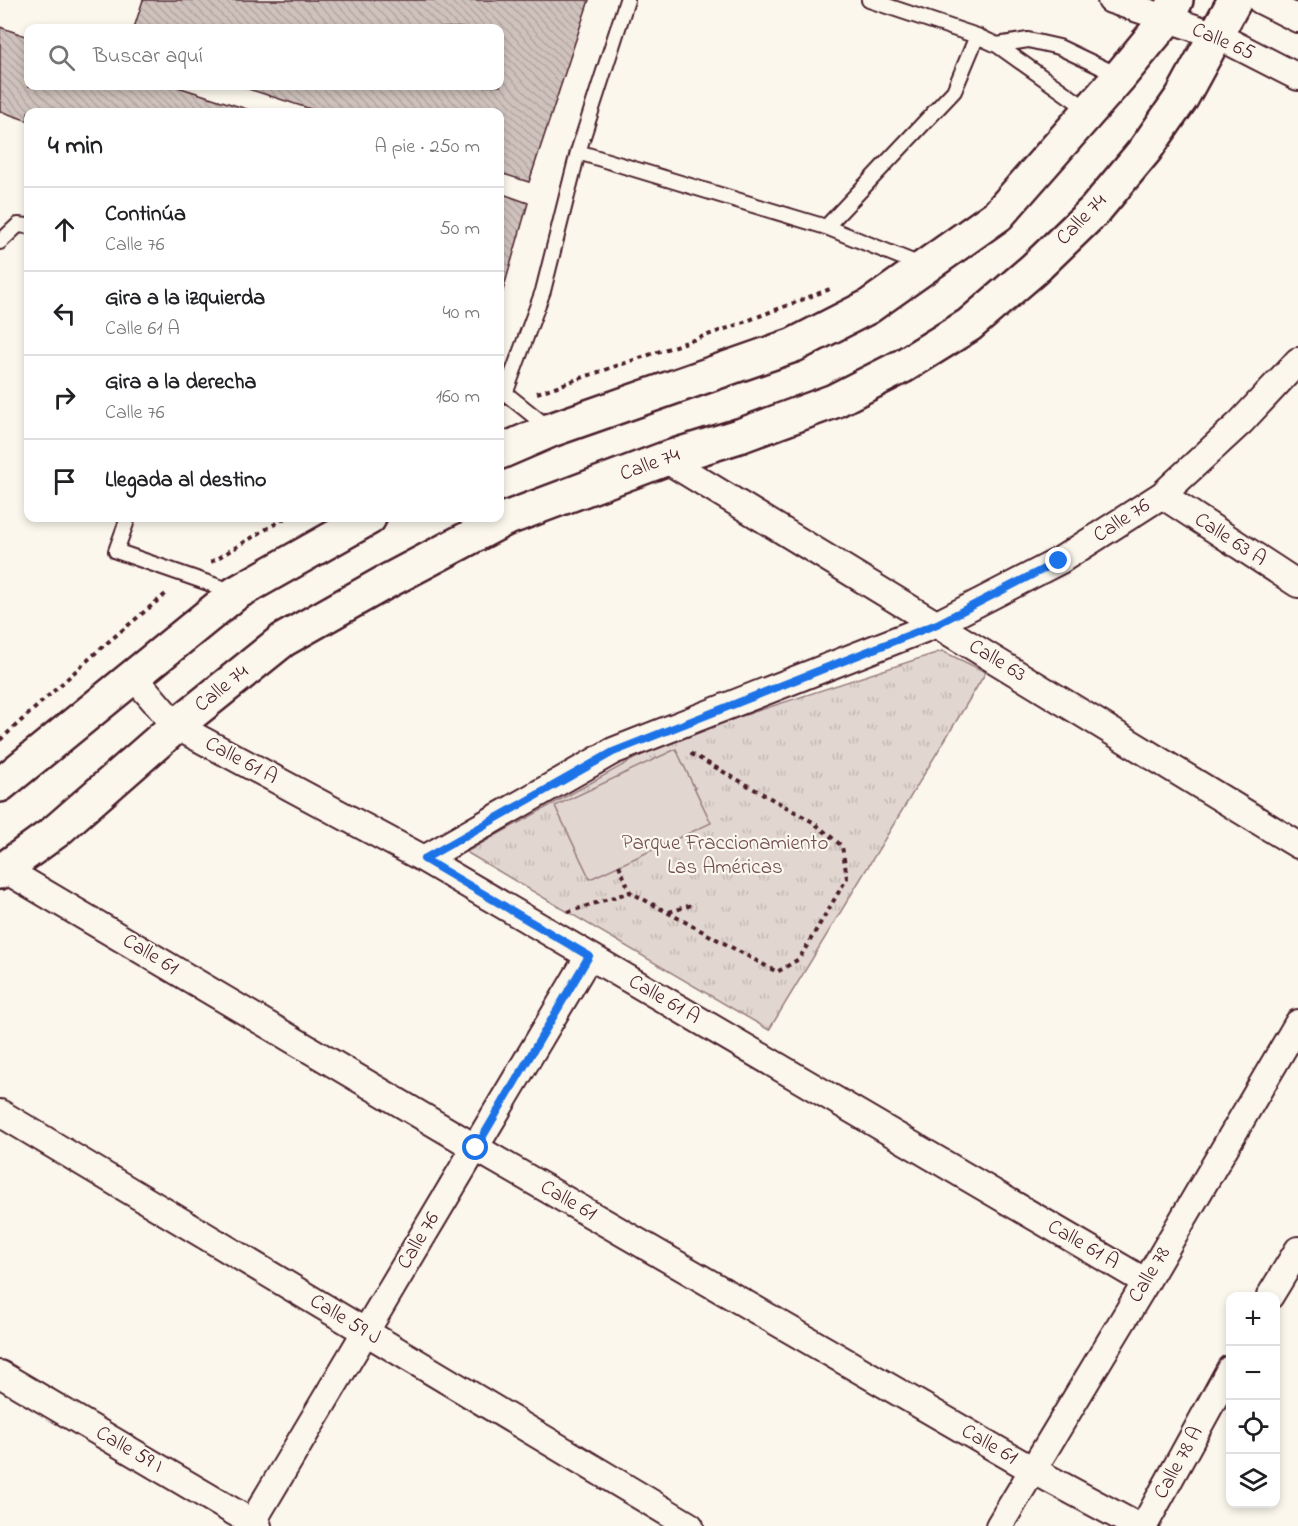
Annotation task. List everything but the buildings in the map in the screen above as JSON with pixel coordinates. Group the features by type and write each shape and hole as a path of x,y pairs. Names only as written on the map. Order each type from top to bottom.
{"main road":[{"name":"Calle 74","path":"504,520 665,459 742,435 834,401 903,366 969,325 1095,210 1145,150 1182,97 1235,0"},
{"path":"504,450 551,430 794,345 868,307 998,215 1120,76 1171,10"},
{"path":"0,786 236,593 362,522"},
{"name":"Calle 74","path":"2,870 55,832 176,726 283,640 499,522"}],"street":[{"name":"Calle 65","path":"1111,0 1171,10 1216,36 1298,77"},
{"path":"1260,0 1298,19"},
{"name":"Calle 76","path":"424,859 613,752 937,624 1059,561 1162,495 1241,422 1298,362"},
{"name":"Calle 63","path":"665,459 1298,845"},
{"name":"Calle 63 A","path":"1162,495 1298,584"},
{"path":"134,677 176,726"},
{"name":"Calle 61 A","path":"176,726 424,859 1146,1282"},
{"name":"Calle 61","path":"2,870 1031,1469 1137,1526"},
{"name":"Calle 76","path":"253,1525 364,1332 589,956"},
{"name":"Calle 78","path":"999,1526 1298,1023"},
{"name":"Calle 59 J","path":"0,1113 690,1526"},
{"path":"1272,1292 1298,1250"},
{"name":"Calle 59 I","path":"0,1374 253,1525"},
{"name":"Calle 78 A","path":"1144,1526 1226,1376"}],"lane":[{"path":"504,387 543,291 578,152 627,0"},
{"path":"869,0 900,5 997,45 1090,111"},
{"path":"826,228 954,91 977,36"},
{"path":"997,45 1028,40 1059,47 1120,76"},
{"path":"578,152 826,228 924,266"},
{"path":"0,242 18,225 24,226"},
{"path":"504,394 551,430"},
{"path":"127,522 116,551 236,593"}],"path":[{"path":"0,740 157,600 221,554 278,522"},
{"path":"619,866 630,892 777,972 799,959 847,878 842,846 813,822 678,746"},
{"path":"567,912 630,892"},
{"path":"669,912 695,904"}],"green space":[{"name":"Parque Fraccionamiento Las Américas","path":"942,651 986,672 769,1030 466,852 668,740"},
{"path":"676,749 711,823 590,879 555,806"}],"route":[{"path":"476,1148 589,956 424,859 466,833 613,752 937,624 1059,561"}]}
